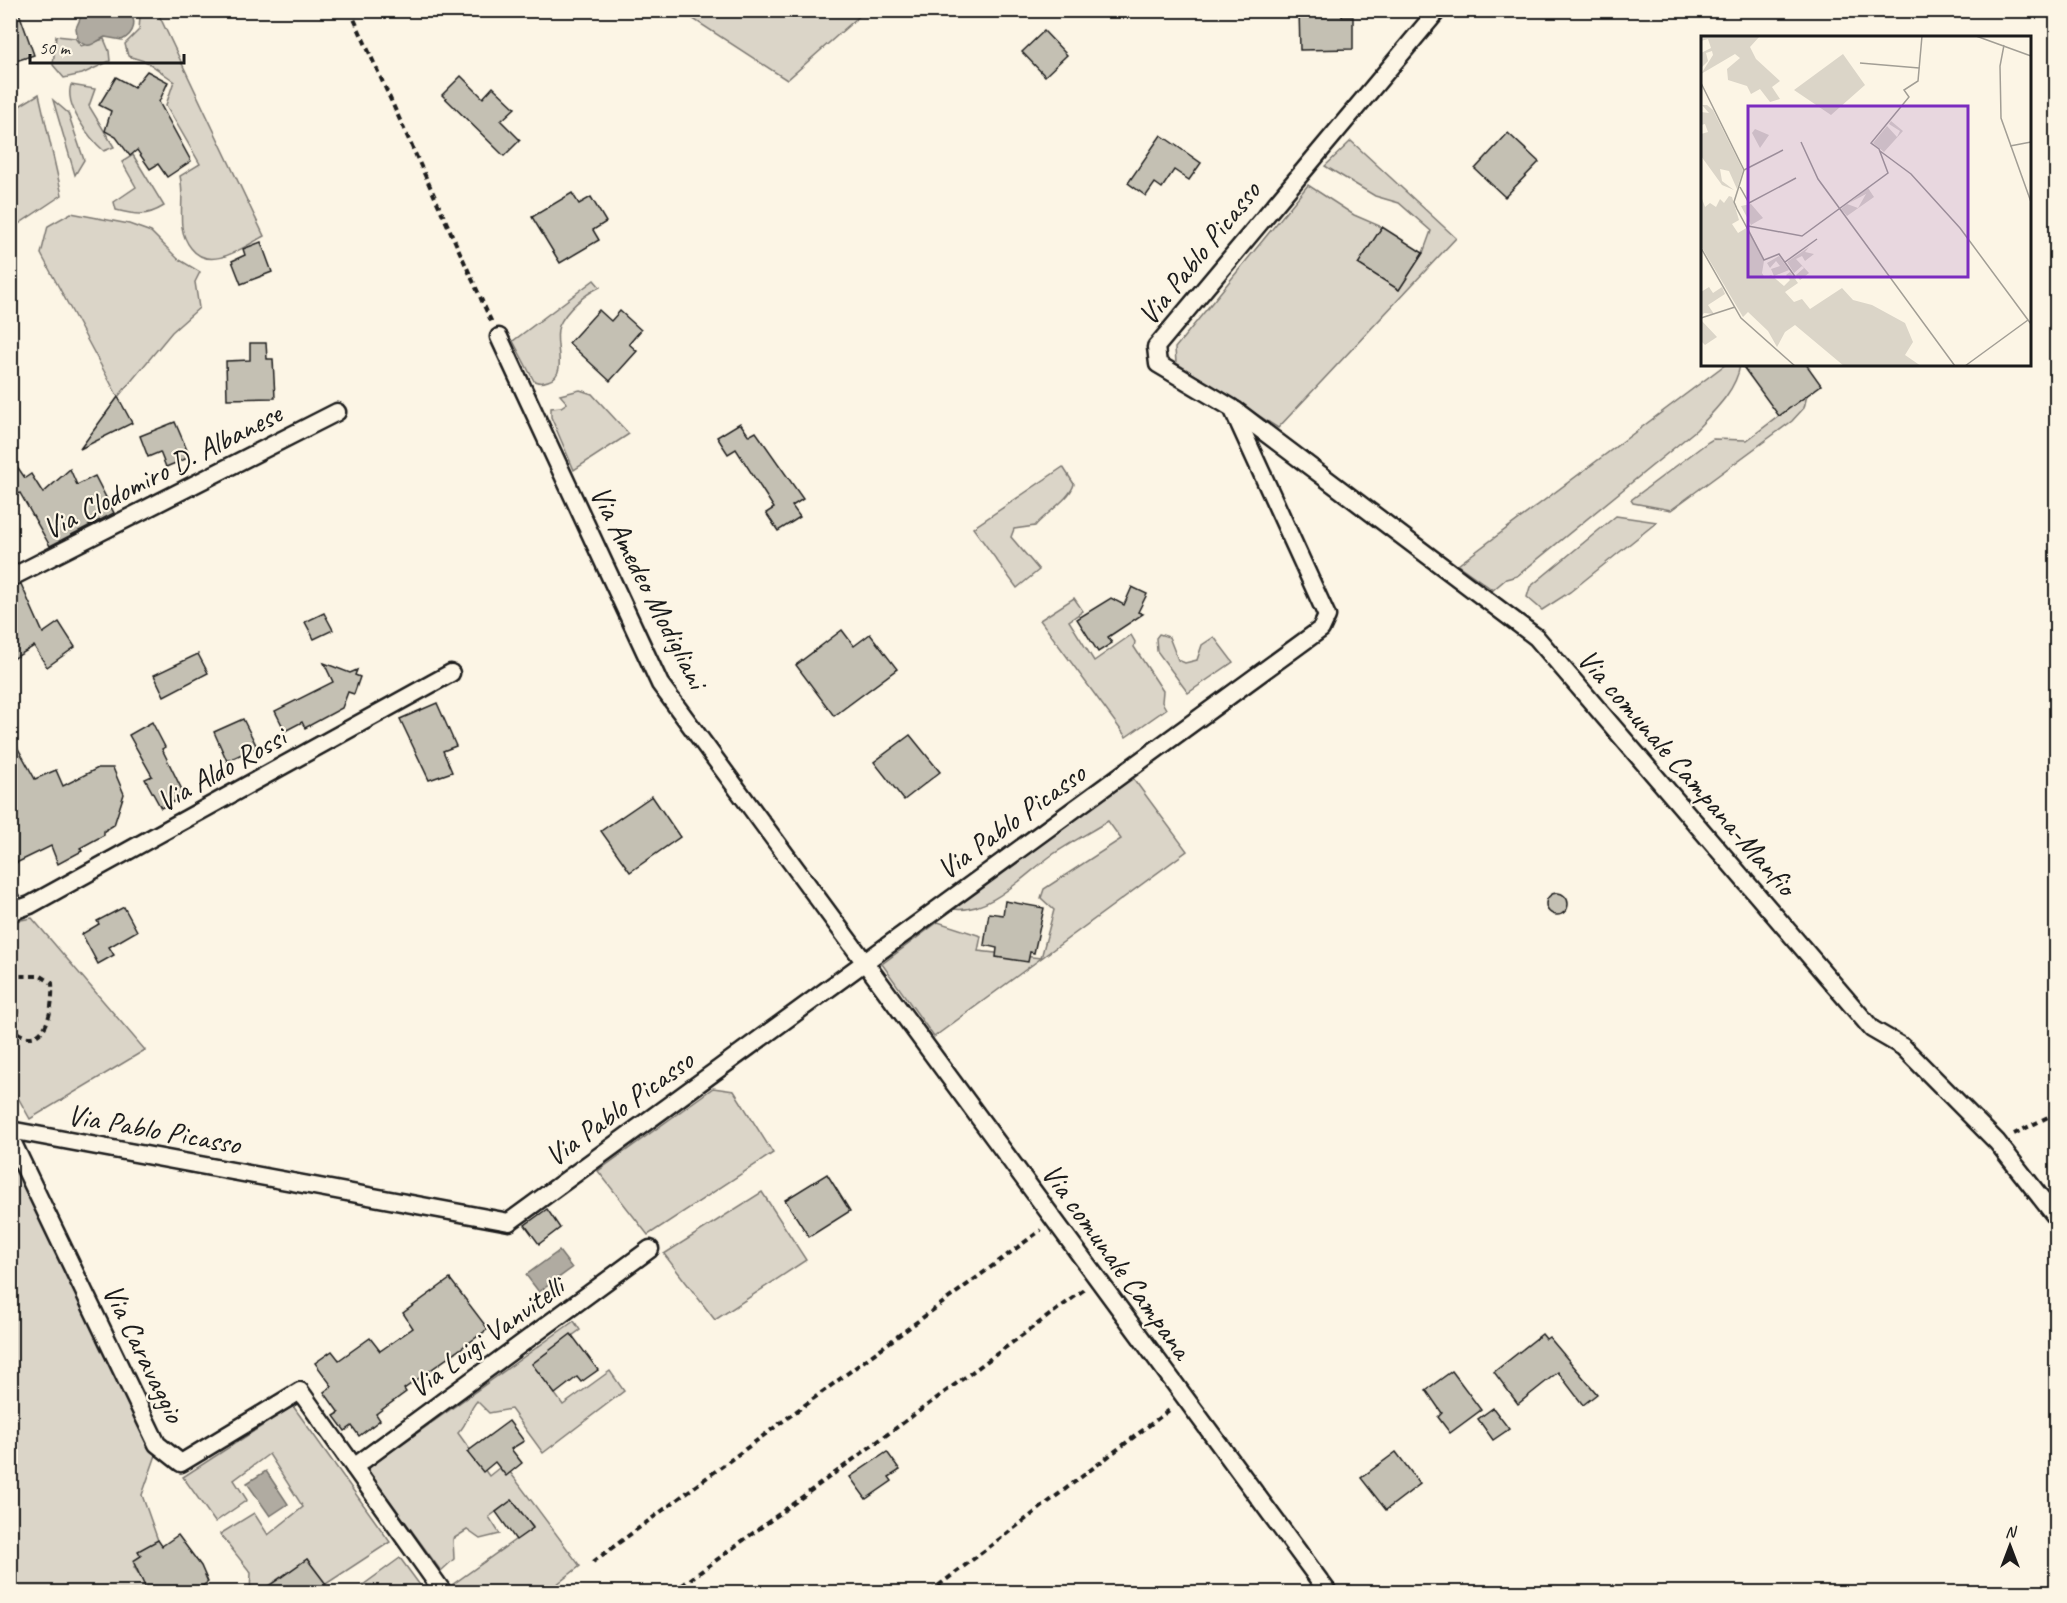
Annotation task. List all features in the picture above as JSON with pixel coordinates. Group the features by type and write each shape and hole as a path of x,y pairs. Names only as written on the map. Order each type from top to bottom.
{"street":[{"name":"Via Pablo Picasso","path":"10,1130 509,1222 1321,629 1327,616 1232,408 1158,364 1156,347 1300,171 1438,10"},
{"name":"Via Amedeo Modigliani","path":"499,338 660,684 863,962"},
{"name":"Via comunale Campana-Manfio","path":"1232,408 1536,637 1872,1029 1903,1047 1997,1142 2056,1217"},
{"name":"Via Clodomiro D. Albanese","path":"10,578 337,411"},
{"name":"Via Aldo Rossi","path":"13,905 451,673"},
{"name":"Via comunale Campana","path":"863,962 1328,1593"},
{"name":"Via Caravaggio","path":"10,1137 157,1444 181,1463 300,1391 443,1593"},
{"name":"Via Luigi Vanvitelli","path":"354,1467 650,1250"}],"path":[{"path":"350,10 499,338"},
{"path":"10,976 41,976 52,983 53,1000 48,1020 39,1034 29,1037 12,1030 18,1018 15,1002 10,1000"},
{"path":"1997,1142 2056,1113"},
{"path":"593,1562 1054,1221"},
{"path":"673,1593 1097,1279"},
{"path":"930,1593 1185,1398"}],"shaded area":[{"path":"84,10 127,11 133,18 134,27 130,34 122,40 105,37 85,45 78,40 76,28"},
{"path":"136,11 157,11 264,236 227,256 207,258 199,255 188,244 184,235 180,176 200,164 166,105 174,81 147,62 128,56 125,44 139,30 140,17"},
{"path":"681,11 865,11 787,80"},
{"path":"56,36 75,38 81,46 104,39 110,61 82,74 64,78 53,65"},
{"path":"71,85 95,89 89,106 114,147 104,151 85,130 71,102"},
{"path":"39,94 62,195 11,229 11,111"},
{"path":"53,100 68,113 84,160 75,175"},
{"path":"1351,141 1456,238 1278,428 1176,363 1175,348 1308,185 1354,215 1382,227 1359,264 1399,290 1423,253 1431,231 1399,203 1375,196 1325,166"},
{"path":"133,155 164,206 152,212 135,214 116,210 114,202 136,187 122,162"},
{"path":"71,213 129,224 151,232 178,259 200,272 195,282 199,308 172,332 118,397 41,254 48,226"},
{"path":"594,280 600,287 576,303 559,326 557,333 558,372 548,381 534,381 513,341"},
{"path":"1723,366 1740,366 1729,392 1696,430 1517,576 1506,579 1493,590 1458,565"},
{"path":"580,390 592,394 629,434 574,470 551,417 551,408 561,407 567,403 560,395"},
{"path":"1807,395 1804,408 1792,421 1671,510 1633,503 1631,500 1713,439 1747,440"},
{"path":"1063,467 1074,484 1068,495 1035,526 1014,529 1011,537 1039,570 1017,588 973,528"},
{"path":"1616,516 1657,522 1570,592 1542,610 1527,597 1530,587"},
{"path":"1074,598 1083,611 1069,621 1094,661 1131,635 1135,642 1134,647 1163,691 1162,702 1166,709 1126,737 1040,620"},
{"path":"1159,634 1169,637 1178,660 1185,663 1197,660 1202,645 1214,637 1233,662 1188,693 1157,651 1156,638"},
{"path":"1130,774 1187,851 934,1037 882,964 938,922 981,936 978,951 1041,958 1054,910 1041,898 1044,889 1121,839 1108,821 1052,855 993,899 967,909 953,909"},
{"path":"32,918 145,1050 30,1119 11,1085 10,922"},
{"path":"713,1088 734,1091 773,1153 648,1235 598,1171"},
{"path":"10,1152 156,1455 142,1495 161,1549 134,1567 151,1592 11,1592"},
{"path":"762,1192 806,1260 715,1320 664,1254"},
{"path":"559,1251 572,1268 539,1292 526,1275"},
{"path":"574,1321 580,1330 533,1364 563,1405 610,1371 624,1391 543,1453 511,1409 489,1413 477,1401 458,1433 489,1476 504,1464 580,1566 547,1592 457,1592 452,1585 533,1527 512,1500 489,1517 500,1534 480,1539 467,1530 453,1539 454,1559 441,1571 367,1469"},
{"path":"293,1406 390,1542 326,1584 307,1559 259,1592 250,1592 251,1573 220,1534 254,1513 268,1535 303,1507 269,1454 234,1480 247,1500 215,1522 183,1477"},
{"path":"266,1471 288,1504 270,1516 247,1483"},
{"path":"400,1558 425,1592 368,1592 363,1585"}],"building":[{"path":"10,10 18,10 34,55 10,63"},
{"path":"1299,10 1342,10 1342,17 1353,17 1353,49 1300,50"},
{"path":"1044,31 1067,55 1045,76 1022,52"},
{"path":"147,71 168,82 159,102 191,161 167,177 158,164 150,169 137,150 130,156 116,137 105,131 111,111 99,105 116,77 134,87"},
{"path":"461,76 483,98 493,87 515,108 501,121 520,140 504,156 442,95"},
{"path":"1508,133 1539,162 1505,197 1475,169"},
{"path":"1161,135 1201,163 1189,180 1174,170 1162,188 1155,183 1146,196 1128,183"},
{"path":"572,193 579,204 591,197 606,222 593,230 599,240 560,263 532,217"},
{"path":"1382,227 1423,253 1399,290 1358,264"},
{"path":"261,242 272,272 241,284 232,261 245,255 243,249"},
{"path":"599,310 611,321 620,311 641,330 629,344 637,351 610,381 569,343"},
{"path":"250,343 266,343 267,359 273,359 275,398 227,399 226,361 250,360"},
{"path":"1742,366 1807,366 1821,385 1779,416"},
{"path":"118,397 132,423 80,449"},
{"path":"175,422 190,457 166,467 160,452 148,457 140,436"},
{"path":"740,423 749,436 756,432 803,499 792,506 800,517 778,531 766,513 774,508 736,449 728,454 717,437"},
{"path":"10,456 25,478 31,474 43,493 70,469 77,485 95,476 114,513 50,546 20,493 10,499"},
{"path":"21,584 43,633 59,622 75,647 47,667 34,646 10,661 10,588"},
{"path":"1132,587 1147,594 1138,612 1143,614 1108,637 1112,643 1098,652 1077,619 1111,598 1124,605"},
{"path":"324,613 333,630 314,639 305,622"},
{"path":"842,630 854,646 870,634 897,669 834,716 796,665"},
{"path":"198,654 208,673 164,696 154,675"},
{"path":"324,663 350,673 357,670 355,675 360,677 354,694 348,692 342,708 305,728 302,722 285,731 275,711 333,682"},
{"path":"437,703 456,746 443,751 452,772 429,780 400,719"},
{"path":"243,719 257,747 227,761 214,732"},
{"path":"152,722 165,747 162,749 185,796 161,808 145,779 152,776 129,735"},
{"path":"10,734 35,779 56,770 63,786 98,768 113,768 124,794 114,825 104,831 104,835 80,848 82,851 58,864 51,846 10,866"},
{"path":"910,735 940,772 904,800 874,762"},
{"path":"652,796 680,837 630,872 601,831"},
{"path":"1553,893 1561,893 1568,900 1568,908 1561,915 1553,915 1546,908 1546,900"},
{"path":"1005,901 1044,908 1034,953 1030,952 1028,962 996,957 997,948 984,945 989,913 1003,915"},
{"path":"124,907 137,931 109,947 114,955 98,964 82,934 99,924 97,921"},
{"path":"827,1174 850,1211 809,1237 785,1200"},
{"path":"547,1209 560,1228 539,1244 525,1225"},
{"path":"450,1279 488,1329 404,1389 406,1392 376,1414 380,1420 359,1436 352,1426 345,1431 334,1416 339,1413 324,1392 332,1386 315,1363 332,1351 339,1360 370,1338 380,1351 413,1328 403,1313"},
{"path":"571,1334 598,1370 581,1382 577,1377 555,1394 532,1364"},
{"path":"1542,1334 1546,1339 1549,1337 1597,1394 1583,1405 1558,1372 1518,1404 1494,1372"},
{"path":"1452,1371 1481,1410 1450,1433 1438,1417 1442,1413 1426,1390"},
{"path":"1493,1408 1509,1429 1493,1440 1478,1419"},
{"path":"509,1421 524,1441 511,1449 522,1463 506,1476 495,1462 483,1472 467,1452"},
{"path":"887,1452 900,1470 889,1477 892,1481 866,1499 850,1477"},
{"path":"1396,1452 1420,1484 1386,1510 1361,1478"},
{"path":"512,1500 533,1528 516,1540 496,1512"},
{"path":"178,1535 201,1566 208,1582 192,1593 148,1593 133,1561 141,1556 138,1551 158,1540 162,1546"},
{"path":"307,1559 326,1584 314,1593 259,1593"}]}
